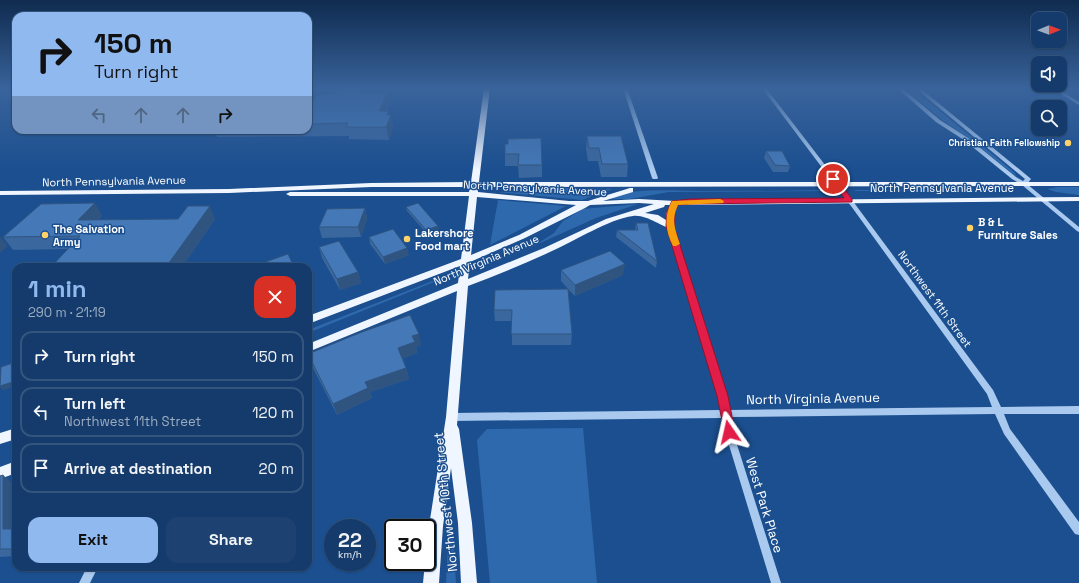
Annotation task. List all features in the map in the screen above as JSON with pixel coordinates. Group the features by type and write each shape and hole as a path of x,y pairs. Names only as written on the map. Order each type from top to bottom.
{"main road":[{"name":"Northwest 10th Street","path":"432,583 436,526 452,417 464,285 483,115"},
{"path":"634,185 655,178 675,186"},
{"name":"North Pennsylvania Avenue","path":"0,193 229,191 371,185 675,186 1079,184"},
{"name":"North Virginia Avenue","path":"312,318 467,260 520,237 586,203 604,196 650,185"},
{"name":"North Pennsylvania Avenue","path":"229,191 315,194 474,194 586,203 639,201 675,203 1079,198"},
{"path":"670,226 670,214 675,203"},
{"name":"North Virginia Avenue","path":"312,346 547,250 609,221 628,214 675,203"},
{"path":"628,214 650,215 670,226"},
{"name":"Northwest 10th Street","path":"452,417 465,523 469,583"},
{"path":"0,439 12,434"},
{"path":"0,473 12,468"}],"street":[{"path":"634,115 655,178"},
{"name":"Northwest 11th Street","path":"785,115 990,392 1007,431 1079,530"},
{"path":"931,115 966,139 1014,178 1024,184 1079,230"},
{"path":"951,115 1028,178 1024,184"},
{"name":"West Park Place","path":"670,226 722,396 729,432 776,583"},
{"name":"North Virginia Avenue","path":"452,417 1079,410"},
{"path":"84,583 91,571"}],"shaded area":[{"path":"936,115 945,115 1014,172 1017,177 967,137"},
{"path":"1058,187 1079,187 1079,195 1056,192 1047,189"},
{"path":"562,188 612,189 582,200 498,192 543,191"},
{"path":"1005,189 1006,190 856,191 854,190"},
{"path":"652,190 830,191 669,192 630,199 608,199 618,195"},
{"path":"498,200 566,206 490,245"},
{"path":"638,204 596,218 500,261 537,244 554,233 563,221 583,209"},
{"path":"445,276 444,278 312,331 312,328"},
{"path":"583,428 597,583 490,583 477,440 487,429"},
{"path":"452,524 456,583 446,583 449,525"}],"building":[{"path":"312,115 391,115 386,127 346,127 348,123 312,124"},
{"path":"587,136 621,136 628,164 602,164 599,148 589,148"},
{"path":"541,138 542,165 518,165 519,154 505,154 505,144 508,144 508,139"},
{"path":"766,151 782,151 790,166 775,165"},
{"path":"95,203 78,220 178,219 188,206 210,206 169,263 55,263 80,236 3,237 41,204"},
{"path":"418,203 438,226 426,230 406,207"},
{"path":"365,208 358,227 319,227 327,209"},
{"path":"636,223 648,223 657,261 617,230 638,230"},
{"path":"393,229 407,248 383,257 369,237"},
{"path":"339,241 358,272 337,279 319,247"},
{"path":"610,251 625,264 575,285 561,270"},
{"path":"288,254 292,263 262,263"},
{"path":"568,289 572,334 511,334 512,310 494,310 495,290"},
{"path":"410,315 419,334 412,336 415,342 398,348 406,368 365,382 368,388 333,404 312,362 312,352 362,332"},
{"path":"12,363 12,382 0,386 1,367"},
{"path":"3,475 3,529 12,529 12,549 0,549 0,476"}],"slow traffic":[{"path":"676,244 670,226 670,214 675,203 690,201 720,201"}],"place":[{"name":"Christian Faith Fellowship","path":"1068,143"},
{"name":"B & L Furniture Sales","path":"970,228"},
{"name":"The Salvation Army","path":"45,235"},
{"name":"Lakershore Food mart","path":"407,239"}],"route":[{"path":"729,432 722,396 670,226 671,211 675,203 690,201 849,200 833,179"}]}
